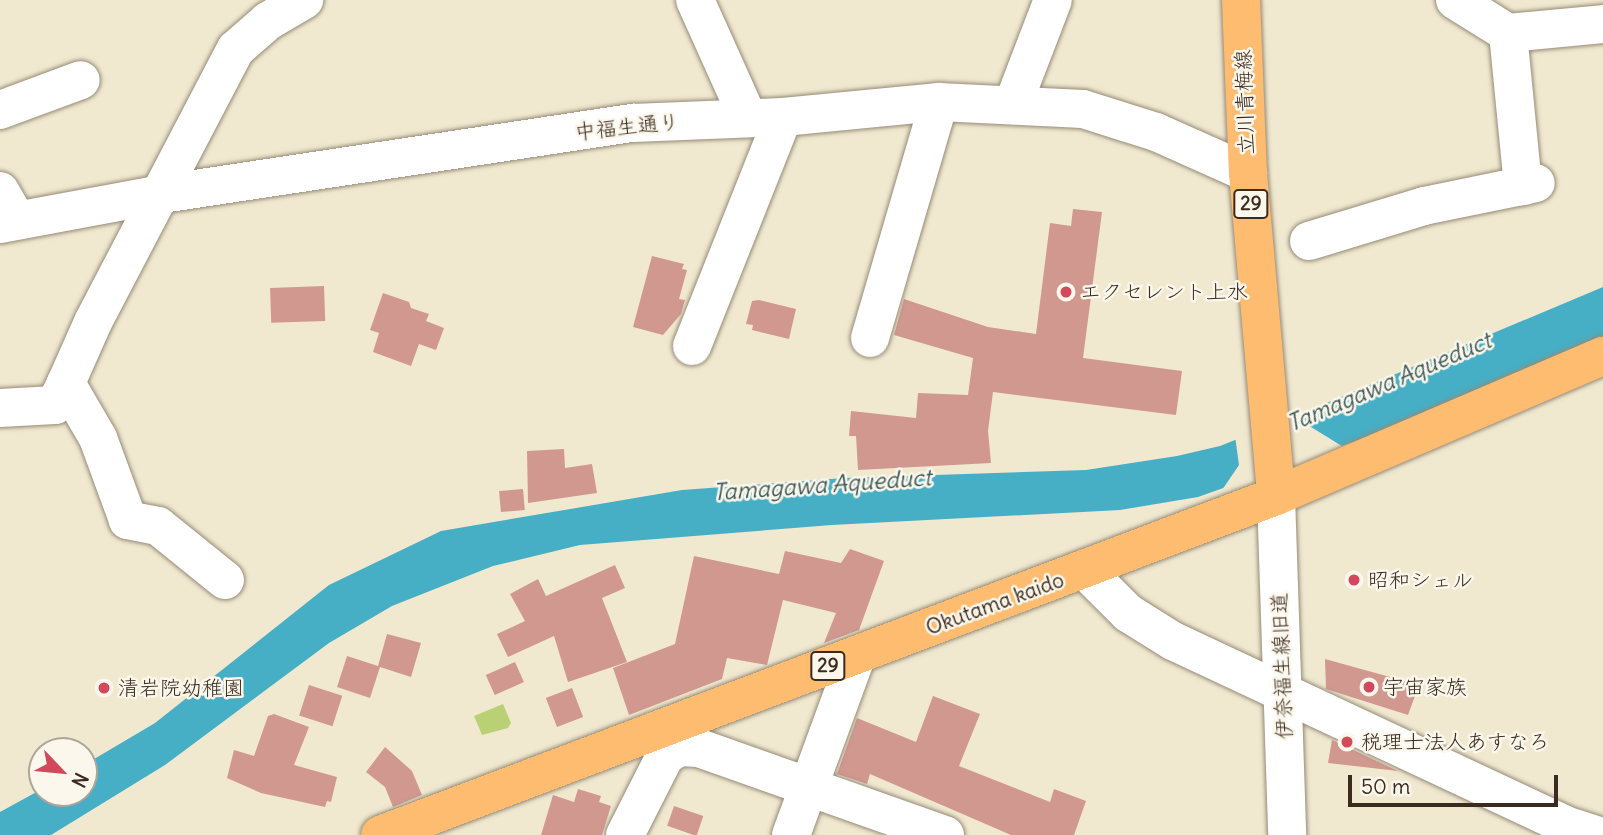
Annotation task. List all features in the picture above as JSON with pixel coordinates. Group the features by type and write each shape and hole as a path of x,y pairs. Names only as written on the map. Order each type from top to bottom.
{"main road":[{"name":"立川青梅線","path":"1241,0 1248,173 1276,490"},
{"name":"Okutama kaido","path":"380,835 676,735 857,655 1085,570 1603,356"}],"street":[{"path":"0,408 55,405 236,49 268,21 304,0"},
{"path":"692,346 765,117 695,0"},
{"path":"1013,104 1053,0"},
{"path":"1455,0 1508,33 1603,24"},
{"path":"1309,241 1424,206 1529,185 1508,33"},
{"path":"0,110 81,80"},
{"path":"870,338 939,102"},
{"name":"中福生通り","path":"5,211 162,194 633,123 765,117 939,102 1083,109 1156,132 1248,173"},
{"path":"66,383 98,438 128,520 158,526 225,580"},
{"name":"伊奈福生線旧道","path":"1276,490 1287,835"},
{"path":"1085,570 1139,620 1282,694 1595,835"},
{"path":"791,835 857,655"},
{"path":"625,835 676,735 699,748 945,835"}],"green space":[{"path":"503,704 511,723 508,728 482,735 474,716"}],"water":[{"name":"Tamagawa Aqueduct","path":"1603,287 1603,340 1361,439 1198,497 1120,510 832,525 580,545 493,566 392,606 329,643 165,765 98,806 98,757 155,723 329,585 441,531 682,490 845,478 1086,470 1177,456 1220,446"},
{"path":"28,797 28,807 97,807 51,835 0,835 0,812"}],"pier":[{"path":"1303,409 1303,422 1345,448 1220,493 1239,465 1235,436"}],"building":[{"path":"1073,209 1102,212 1083,358 1182,371 1176,415 993,392 988,431 991,463 858,470 856,436 849,436 851,411 916,418 918,393 968,395 973,358 894,335 904,299 988,327 1036,334 1050,223 1071,226"},
{"path":"652,256 684,264 682,269 687,270 679,299 685,300 681,314 663,335 633,327"},
{"path":"324,286 325,321 271,323 270,288"},
{"path":"383,293 409,302 411,308 429,314 426,321 444,328 436,350 419,344 411,366 373,352 379,333 370,330"},
{"path":"759,300 796,309 789,339 752,330 753,325 746,324 752,301"},
{"path":"564,449 565,468 592,464 597,493 528,503 527,451"},
{"path":"523,489 525,510 501,512 499,491"},
{"path":"850,549 884,561 859,630 824,643 836,613 783,600 767,665 727,658 722,679 629,715 613,668 675,644 694,556 779,574 785,551 841,563"},
{"path":"615,565 625,588 602,598 627,662 568,682 554,636 508,657 497,634 525,621 510,594 538,579 546,596"},
{"path":"387,634 421,643 411,677 380,667 370,698 337,687 347,656 378,666"},
{"path":"1325,659 1419,685 1408,715 1326,689"},
{"path":"515,662 524,682 495,695 486,675"},
{"path":"309,685 342,696 332,726 299,715"},
{"path":"572,688 583,717 557,727 546,698"},
{"path":"933,696 980,714 959,766 1050,802 1054,789 1086,801 1074,835 1011,835 870,774 867,784 837,774 857,718 916,742"},
{"path":"274,714 309,727 294,765 337,777 331,802 327,801 325,807 261,793 227,778 234,750 254,756 268,716"},
{"path":"1332,740 1398,771 1328,763"},
{"path":"385,747 412,771 422,795 393,807 385,787 366,772"},
{"path":"578,789 601,796 599,802 611,806 602,835 541,835 553,795 574,802"},
{"path":"674,806 703,816 697,835 667,826"}],"place":[{"name":"エクセレント上水","path":"1066,292"},
{"name":"昭和シェル","path":"1354,580"},
{"name":"宇宙家族","path":"1369,687"},
{"name":"清岩院幼稚園","path":"104,688"},
{"name":"税理士法人あすなろ","path":"1347,742"}]}
